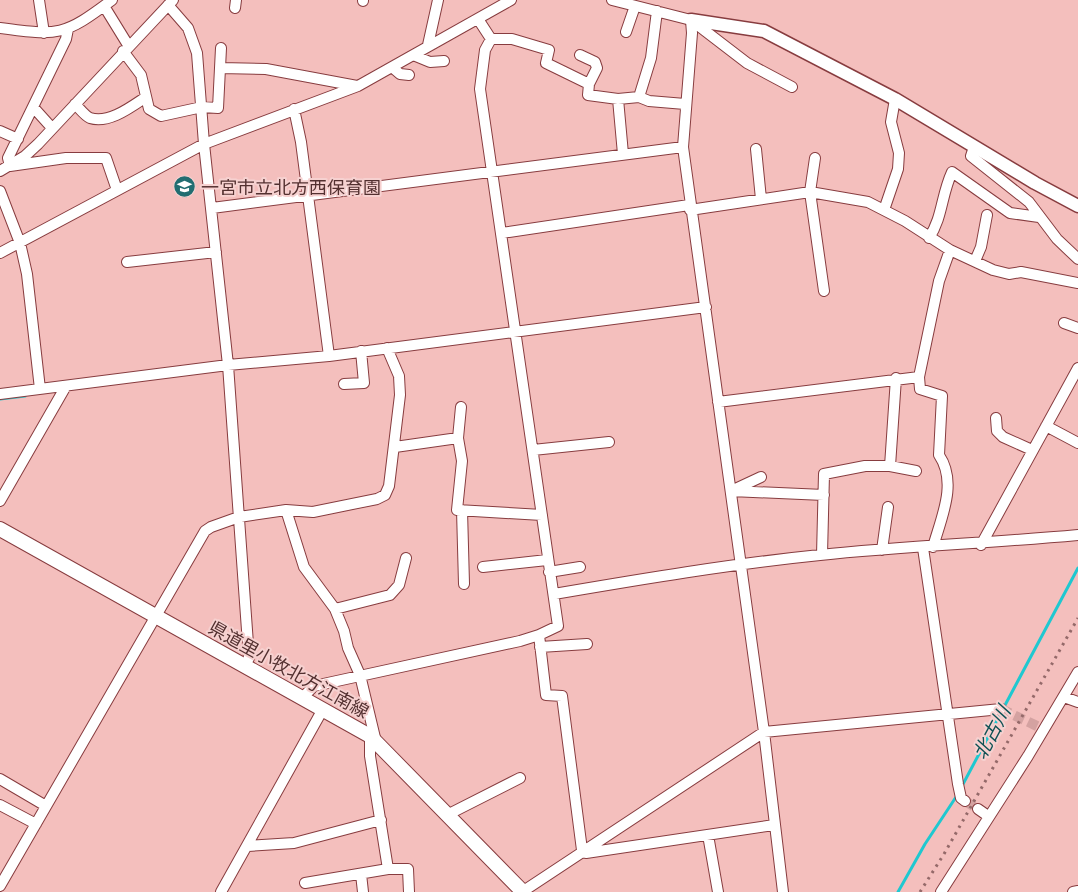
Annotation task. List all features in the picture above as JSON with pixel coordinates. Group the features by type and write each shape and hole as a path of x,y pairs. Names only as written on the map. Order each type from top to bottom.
{"main road":[{"name":"県道里小牧北方江南線","path":"0,529 323,709 373,739 522,892"}],"street":[{"path":"39,0 44,33"},
{"path":"428,45 438,0"},
{"path":"0,253 204,144 358,86 511,0"},
{"path":"612,0 692,20 764,31 895,99 974,147 1078,206"},
{"path":"0,28 56,33 68,29 108,3 126,48 141,76 149,109 161,116 202,107 218,108 221,48"},
{"path":"0,171 25,156 170,3 188,28 197,53 204,144 228,365 249,658 245,666"},
{"path":"626,32 634,6"},
{"path":"638,98 651,58 657,11"},
{"path":"478,19 491,40"},
{"path":"692,20 747,63 792,87"},
{"path":"692,20 683,147 764,732 783,892"},
{"path":"10,166 8,158 34,108 66,39 68,29"},
{"path":"491,40 512,39 549,50 546,63 589,84"},
{"path":"302,698 314,686 512,643 538,635 558,626 480,89 485,50 491,40"},
{"path":"414,55 430,62 444,61"},
{"path":"580,55 595,62 597,68 589,84 588,95 618,99 638,98 649,101 685,104"},
{"path":"220,68 266,69 358,86"},
{"path":"393,68 400,74 409,75"},
{"path":"74,104 89,118 103,118 122,113 146,97"},
{"path":"618,99 623,154"},
{"path":"884,210 898,169 899,153 891,122 895,99"},
{"path":"34,108 52,128"},
{"path":"294,109 301,142 306,194 329,356"},
{"path":"0,131 18,139"},
{"path":"212,208 306,194 683,147"},
{"path":"974,147 971,156 1029,202 1039,217 1078,259"},
{"path":"756,149 761,199"},
{"path":"10,166 66,158 106,158 117,190"},
{"path":"816,158 810,192 824,291"},
{"path":"929,238 938,224 945,188 952,172 1010,213 1039,217"},
{"path":"0,191 20,242 27,274 40,388"},
{"path":"502,233 810,192 868,202 950,250 992,270 1009,274 1021,272 1078,283"},
{"path":"975,261 981,248 987,215"},
{"path":"950,250 939,281 918,377 920,389 942,396 939,455 944,463 948,500 928,547 958,784 963,800"},
{"path":"127,262 216,252"},
{"path":"0,394 228,365 329,356 706,307"},
{"path":"1064,323 1078,328"},
{"path":"2,880 205,531 211,527 239,518 286,510 313,512 377,499 385,495 389,486 395,447 400,395 399,376 387,348"},
{"path":"344,384 364,383 361,351"},
{"path":"981,544 1076,374"},
{"path":"718,402 896,378 918,377"},
{"path":"890,466 896,378"},
{"path":"0,501 66,386"},
{"path":"460,407 458,438 462,461 457,510 542,515"},
{"path":"996,418 998,431 1003,437 1032,450"},
{"path":"1046,426 1078,443"},
{"path":"395,447 458,438"},
{"path":"533,450 609,442"},
{"path":"822,555 824,474 865,466 890,466 916,471"},
{"path":"731,491 761,477"},
{"path":"731,491 824,495"},
{"path":"882,550 888,507"},
{"path":"286,510 304,567 335,609 351,656 360,675 373,739 370,756 388,869"},
{"path":"462,510 464,584"},
{"path":"554,594 740,564 822,555 1078,535"},
{"path":"335,609 390,595 399,585 406,558"},
{"path":"483,567 547,560"},
{"path":"550,572 580,567"},
{"path":"538,635 546,695 562,696 582,850"},
{"path":"540,646 587,644"},
{"path":"941,892 1078,672"},
{"path":"1064,697 1077,702 1078,714"},
{"path":"221,892 323,709"},
{"path":"522,892 582,850 764,732 1002,709"},
{"path":"447,815 520,778"},
{"path":"0,779 46,806"},
{"path":"0,805 36,824"},
{"path":"978,809 988,816"},
{"path":"248,846 294,844 380,820"},
{"path":"582,850 586,853 774,825"},
{"path":"708,835 718,892"},
{"path":"305,883 388,869 408,869 409,892"},
{"path":"360,874 363,892"},
{"path":"948,880 950,892"},
{"path":"1072,892 1078,891"}],"waterway":[{"path":"0,399 25,396"},
{"name":"北古川","path":"962,786 1078,568"},
{"name":"北古川","path":"898,892 925,844 958,794"}],"tunnel":[{"path":"1001,709 1039,727"},
{"path":"965,801 978,809"}],"railway":[{"path":"920,892 944,854 1078,618"}],"place":[{"name":"一宮市立北方西保育園","path":"185,187"}]}
